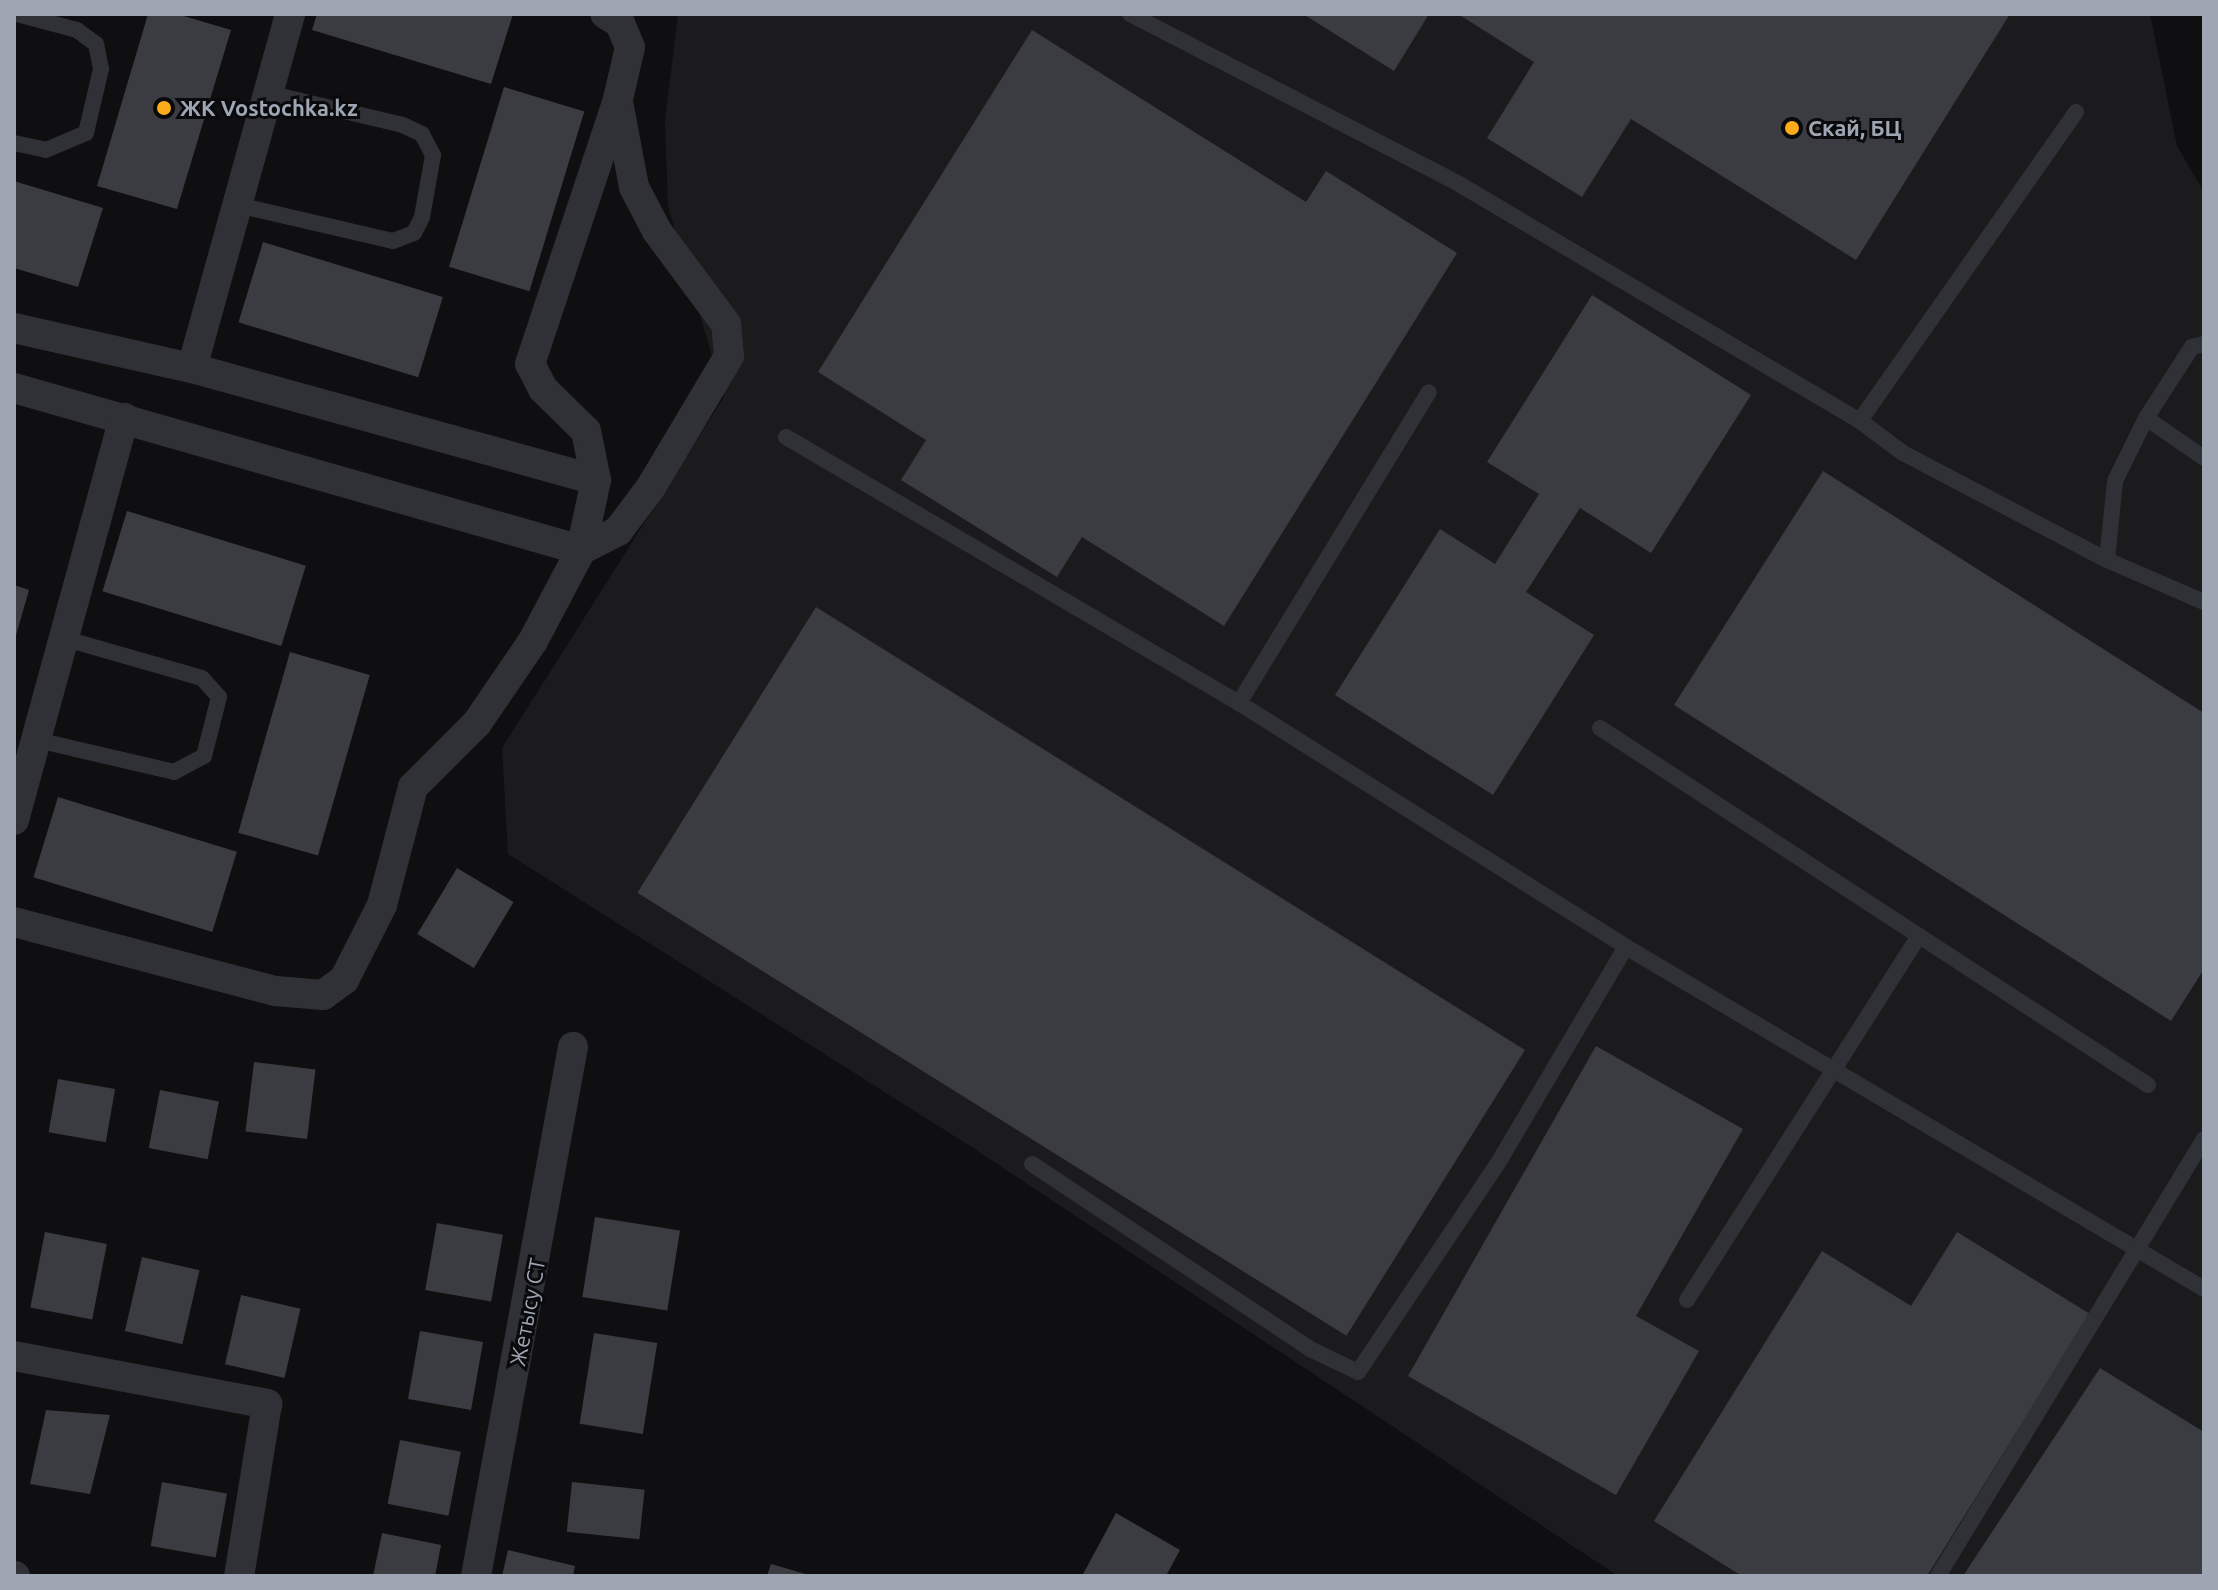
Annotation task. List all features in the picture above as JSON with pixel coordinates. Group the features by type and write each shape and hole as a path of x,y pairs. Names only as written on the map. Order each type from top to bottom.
{"street":[{"path":"192,368 290,14"},
{"path":"14,922 276,991 323,995 344,980 382,905 413,787 477,723 533,641 581,550 596,480 586,431 543,389 530,364 618,99 630,47 620,23 605,14"},
{"path":"14,388 581,550 618,531 729,356 726,324 657,231 634,187 618,99"},
{"path":"14,328 192,368 596,480"},
{"path":"14,820 124,418"},
{"name":"Жетысу СТ","path":"476,1576 573,1047"},
{"path":"14,1356 267,1404 239,1576"}],"lane":[{"path":"14,143 46,150 86,133 101,69 96,44 77,30 17,14"},
{"path":"1130,14 1459,184 1860,421 1903,453 2107,560 2204,602"},
{"path":"238,205 393,241 414,233 422,217 433,155 422,134 403,125 268,93"},
{"path":"1860,421 2076,112"},
{"path":"2107,560 2115,481 2146,418 2192,347 2204,344"},
{"path":"1239,703 1429,392"},
{"path":"2146,418 2204,458"},
{"path":"786,437 1239,703 1626,947 2204,1289"},
{"path":"37,740 174,772 204,756 219,697 202,678 66,639"},
{"path":"1600,728 2148,1085"},
{"path":"1687,1300 1831,1067 1919,936"},
{"path":"1032,1164 1310,1349 1358,1372 1501,1158 1626,947"},
{"path":"1938,1576 2136,1246 2204,1139"}],"shaded area":[{"path":"678,14 2150,14 2177,146 2204,192 2204,1576 1618,1576 970,1146 508,854 502,748 724,397 668,206 665,121"}],"building":[{"name":"ЖК Vostochka.kz","path":"148,14 177,14 231,30 177,209 97,186"},
{"path":"317,14 513,14 491,84 312,30"},
{"path":"1303,14 1429,14 1394,71"},
{"name":"Скай, БЦ","path":"1458,14 2010,14 1856,260 1631,119 1582,197 1487,138 1534,62"},
{"path":"1032,30 1306,202 1326,171 1457,253 1224,626 1082,537 1057,577 901,480 926,440 818,372"},
{"path":"504,87 584,112 529,291 449,267"},
{"path":"14,181 103,208 78,287 14,268"},
{"path":"263,242 443,297 418,377 238,322"},
{"path":"1592,295 1751,395 1651,553 1580,508 1526,592 1594,635 1493,795 1335,695 1440,529 1495,564 1539,494 1487,462"},
{"path":"1823,471 2204,713 2204,969 2171,1021 1674,705"},
{"path":"127,511 306,566 281,646 102,591"},
{"path":"14,585 29,590 15,639 14,639"},
{"path":"816,607 1525,1050 1346,1336 637,893"},
{"path":"290,652 370,675 318,856 238,833"},
{"path":"58,797 237,852 212,932 33,877"},
{"path":"457,868 514,902 474,968 417,934"},
{"path":"1596,1046 1743,1129 1636,1316 1699,1351 1616,1495 1408,1376"},
{"path":"254,1062 316,1070 307,1139 245,1131"},
{"path":"58,1079 115,1089 106,1142 49,1132"},
{"path":"160,1090 219,1101 208,1159 149,1148"},
{"path":"595,1217 680,1230 667,1310 582,1297"},
{"path":"437,1223 503,1235 491,1302 425,1290"},
{"path":"45,1232 107,1244 92,1320 30,1308"},
{"path":"1957,1232 2090,1314 1927,1576 1742,1576 1654,1521 1822,1251 1911,1306"},
{"path":"142,1257 199,1270 182,1344 125,1331"},
{"path":"241,1295 300,1309 284,1378 225,1364"},
{"path":"420,1331 483,1342 471,1410 408,1399"},
{"path":"594,1333 657,1343 643,1434 580,1424"},
{"path":"2100,1368 2204,1432 2204,1576 1963,1576"},
{"path":"46,1410 110,1415 90,1494 30,1484"},
{"path":"400,1440 461,1452 448,1516 388,1504"},
{"path":"162,1482 227,1493 216,1557 151,1546"},
{"path":"572,1482 645,1490 639,1539 567,1532"},
{"path":"1116,1513 1180,1550 1166,1576 1082,1576"},
{"path":"382,1533 441,1545 435,1576 373,1576"},
{"path":"508,1550 575,1566 573,1576 502,1576"},
{"path":"771,1564 809,1575 809,1576 767,1576"}],"place":[{"name":"ЖК Vostochka.kz","path":"164,108"},
{"name":"Скай, БЦ","path":"1792,128"}]}
